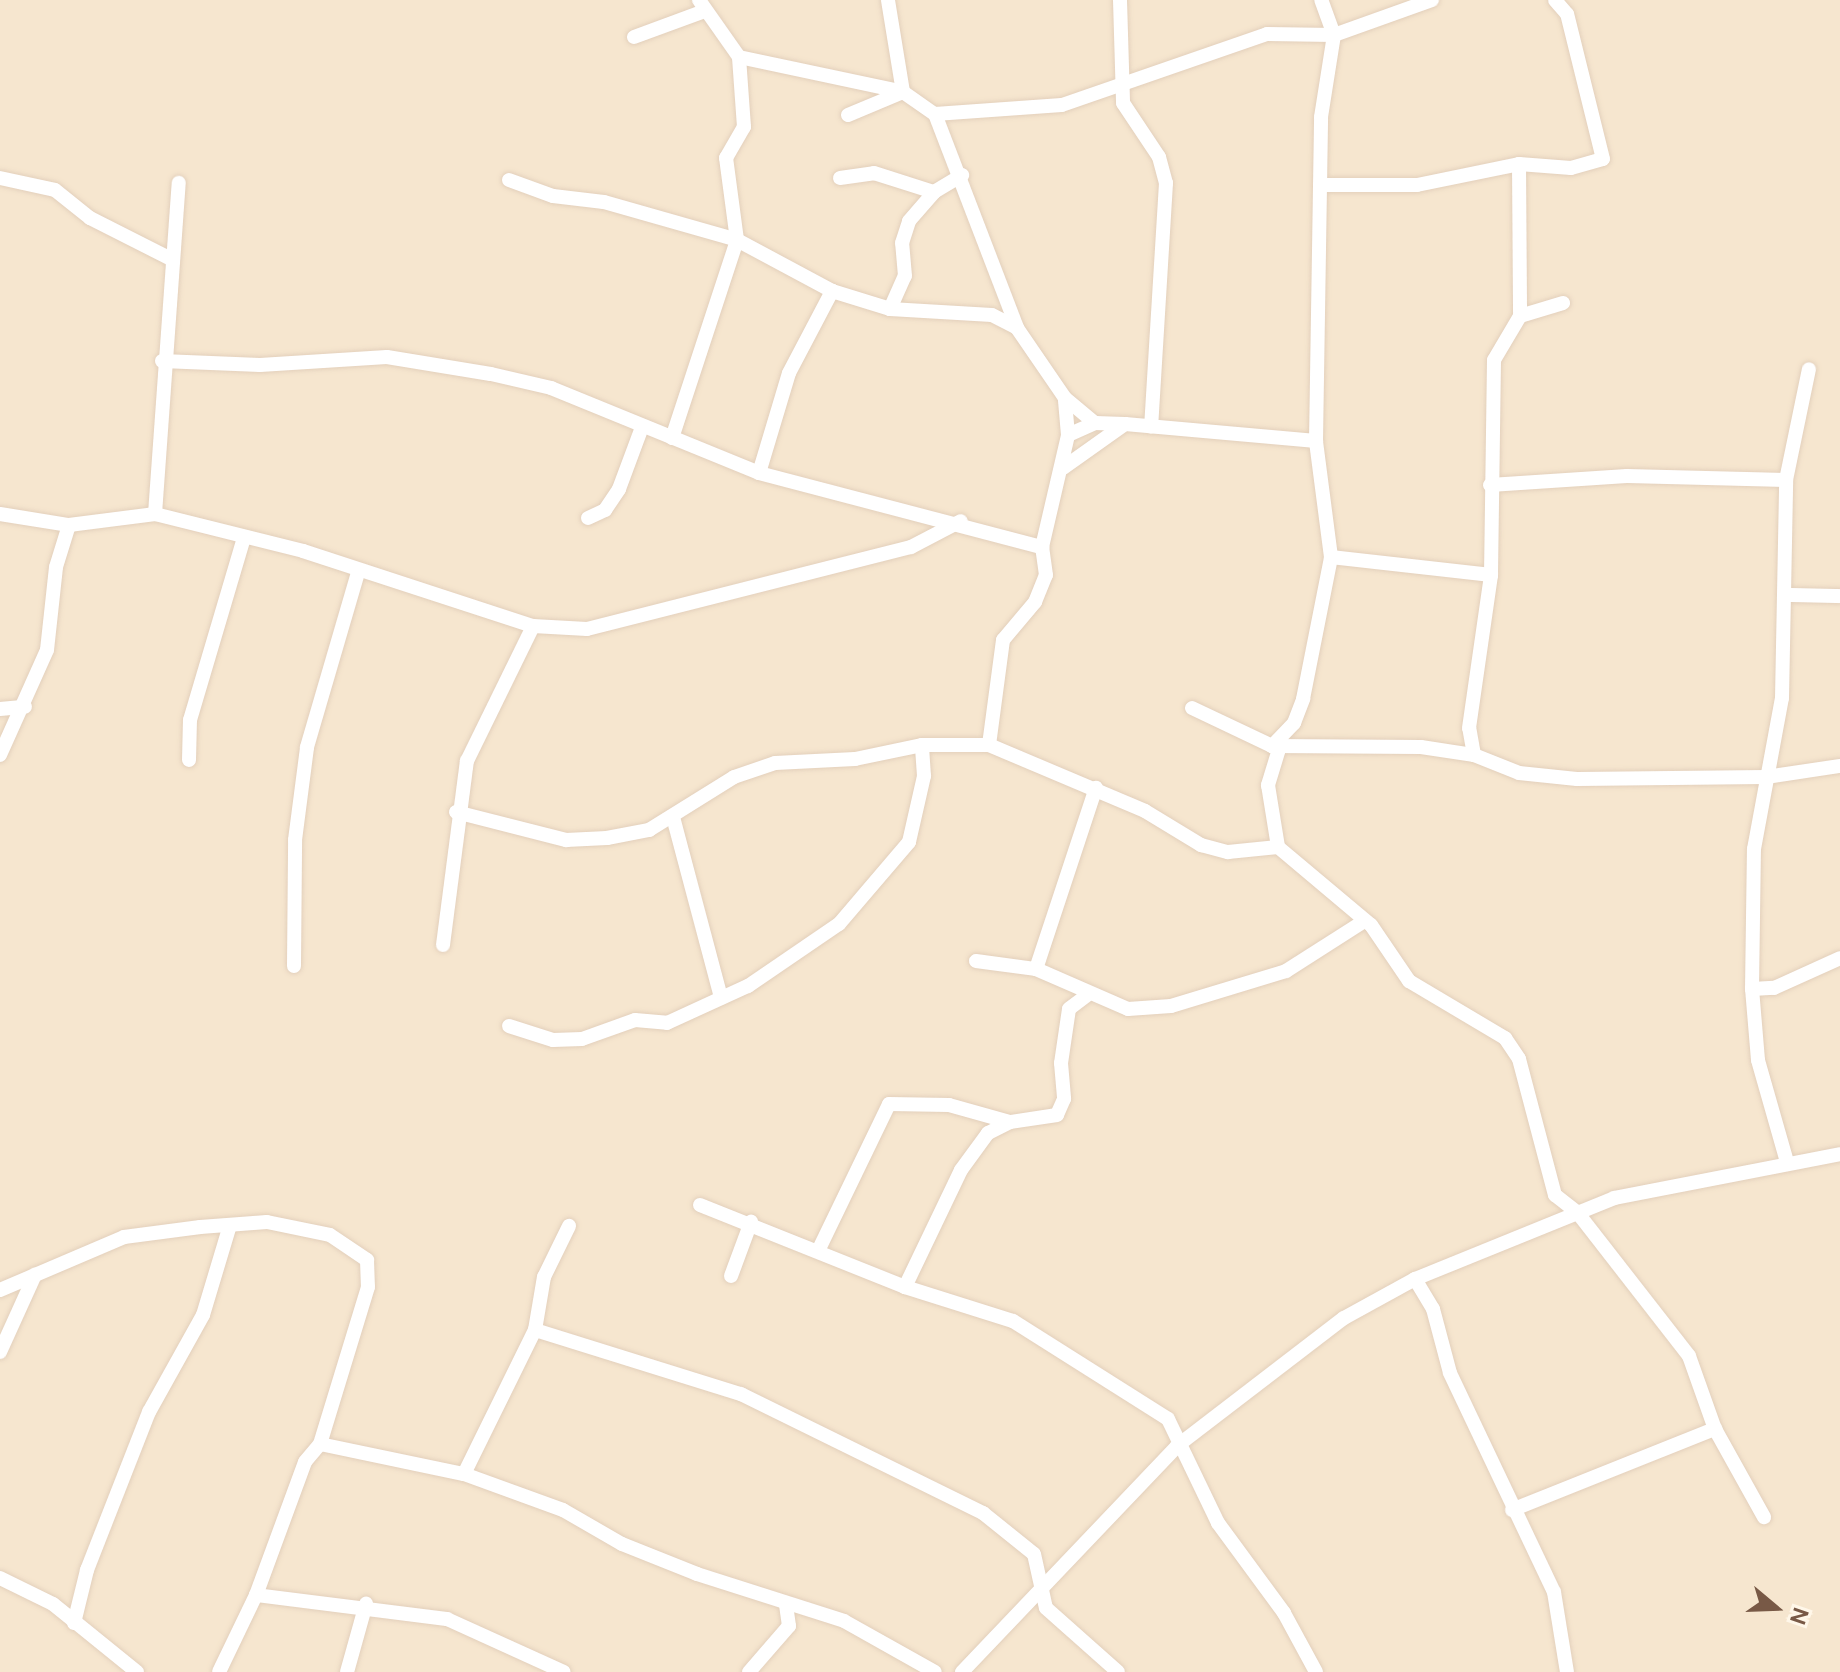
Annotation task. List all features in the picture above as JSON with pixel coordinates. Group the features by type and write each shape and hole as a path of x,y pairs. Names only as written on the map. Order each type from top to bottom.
{"street":[{"path":"888,0 903,92"},
{"path":"1120,0 1123,103 1159,157 1166,183 1151,427"},
{"path":"1272,746 1294,723 1303,699 1331,557 1316,441 1323,89 1334,35 1321,0"},
{"path":"935,114 1062,105 1267,34 1334,35 1432,0"},
{"path":"1320,185 1417,185 1519,164 1571,168 1603,159 1567,14 1555,0"},
{"path":"634,37 700,6 739,57 744,127 726,158 737,240 672,438"},
{"path":"739,57 903,92 935,114 962,175 1002,296 1017,328 1065,398 1095,423"},
{"path":"848,115 903,92"},
{"path":"1474,755 1469,728 1491,575 1494,360 1520,316 1519,164"},
{"path":"840,178 874,173 934,192"},
{"path":"890,309 905,276 902,243 909,221 934,192 962,175"},
{"path":"0,178 68,196 90,218 173,260"},
{"path":"509,180 553,196 604,202 737,240 832,291 890,309 992,315 1017,328"},
{"path":"155,514 162,361 179,183"},
{"path":"759,473 789,373 832,291"},
{"path":"992,315 1002,296"},
{"path":"1520,316 1563,303"},
{"path":"162,361 260,365 387,357 551,388 759,473 961,521 1042,547"},
{"path":"1787,1162 1758,1060 1752,989 1754,849 1782,698 1788,595 1786,480 1809,369"},
{"path":"989,745 1003,640 1041,589 1046,575 1042,547 1063,468 1068,435 1065,398"},
{"path":"1068,435 1095,423 1316,441"},
{"path":"1063,468 1125,424"},
{"path":"588,518 605,510 619,489 642,427"},
{"path":"1490,485 1627,476 1786,480"},
{"path":"0,514 69,525 155,514 533,626 587,629 911,547 961,521"},
{"path":"0,755 25,707 47,650 56,567 69,525"},
{"path":"189,760 190,720 244,538"},
{"path":"1331,557 1491,575"},
{"path":"294,966 295,840 307,747 358,573"},
{"path":"1788,595 1840,596"},
{"path":"443,945 456,812 467,761 533,626"},
{"path":"0,709 25,707"},
{"path":"1192,708 1279,749 1268,785 1278,847 1361,923 1371,925 1409,981 1505,1038 1519,1059 1555,1195 1577,1212 1689,1356 1715,1429 1764,1517"},
{"path":"456,812 566,840 649,830 734,777 775,763 855,759 922,745 989,745 1096,788 1201,845 1228,852 1278,847"},
{"path":"509,1026 553,1040 582,1039 635,1020 667,1023 721,998 839,924 909,842 924,776 922,745"},
{"path":"1272,746 1421,747 1474,755 1519,773 1577,779 1766,777 1840,766"},
{"path":"1036,969 1096,788"},
{"path":"673,817 721,998"},
{"path":"976,961 1036,969 1086,996 1128,1009 1213,995 1286,971 1361,923"},
{"path":"1752,989 1774,988 1840,958"},
{"path":"905,1287 961,1170 988,1133 1010,1122 1057,1115 1065,1091 1061,1063 1069,1009 1086,996"},
{"path":"819,1249 889,1104 949,1105 1010,1122"},
{"path":"962,1672 1177,1446 1332,1326 1415,1279 1577,1212 1671,1183 1840,1154"},
{"path":"700,1205 819,1249 905,1287 1013,1321 1091,1366 1168,1419 1177,1446 1218,1523 1284,1613 1316,1672"},
{"path":"0,1290 124,1237 230,1225 267,1222 330,1235 367,1260 368,1287 320,1444 305,1462 256,1595 219,1672"},
{"path":"731,1276 751,1222"},
{"path":"74,1623 87,1570 149,1412 203,1315 230,1225"},
{"path":"464,1474 535,1330 544,1277 569,1226"},
{"path":"0,1352 35,1275"},
{"path":"1415,1279 1512,1510 1554,1592 1567,1672"},
{"path":"535,1330 741,1394 983,1513 1034,1554 1037,1590 1046,1608 1118,1672"},
{"path":"1512,1510 1715,1429"},
{"path":"320,1444 464,1474 786,1605 844,1621 935,1672"},
{"path":"0,1578 53,1604 137,1672"},
{"path":"256,1595 366,1604 447,1619 564,1672"},
{"path":"347,1672 366,1604"},
{"path":"749,1672 789,1626 786,1605"},
{"path":"527,1672 534,1658"}],"shaded area":[{"path":"0,0 1840,0 1840,1672 0,1672"}]}
